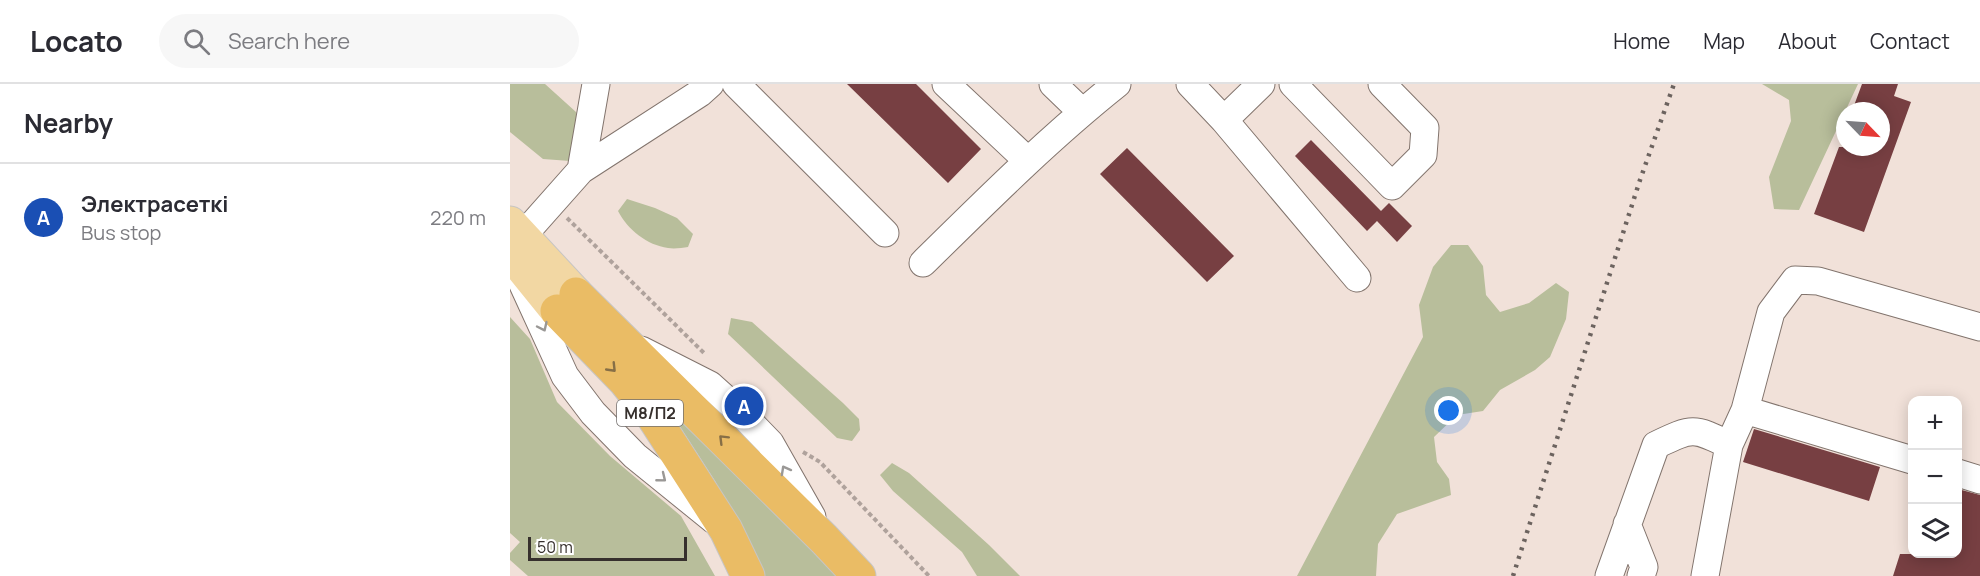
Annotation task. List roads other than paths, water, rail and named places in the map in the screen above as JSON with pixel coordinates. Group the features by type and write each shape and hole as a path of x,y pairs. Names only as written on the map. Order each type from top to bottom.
{"highway":[{"name":"М8/П2","path":"567,303 622,340 859,576"},
{"name":"М8/П2","path":"567,303 652,415 726,530 748,576"}],"main road":[{"name":"М8/П2","path":"512,244 567,303"}],"street":[{"path":"581,170 596,84"},
{"path":"710,84 700,93 581,170 512,244 565,376 593,413 635,456 726,530"},
{"path":"736,84 885,233"},
{"path":"946,84 1028,161"},
{"path":"1053,84 1082,112"},
{"path":"924,263 1028,161 1117,84"},
{"path":"1190,84 1224,120 1357,278"},
{"path":"1224,120 1261,84"},
{"path":"1293,84 1392,186 1423,155 1425,128 1382,84"},
{"path":"1705,576 1729,445 1745,410 1771,312 1795,280 1818,280 1980,327"},
{"path":"1745,410 1908,459"},
{"path":"1609,576 1656,445 1686,431 1706,433 1729,445"},
{"path":"1962,474 1980,480"},
{"path":"1627,525 1644,567 1641,576"}],"railway":[{"path":"1513,576 1640,180 1674,84"}],"place":[{"name":"Электрасеткі","path":"744,406"}]}
